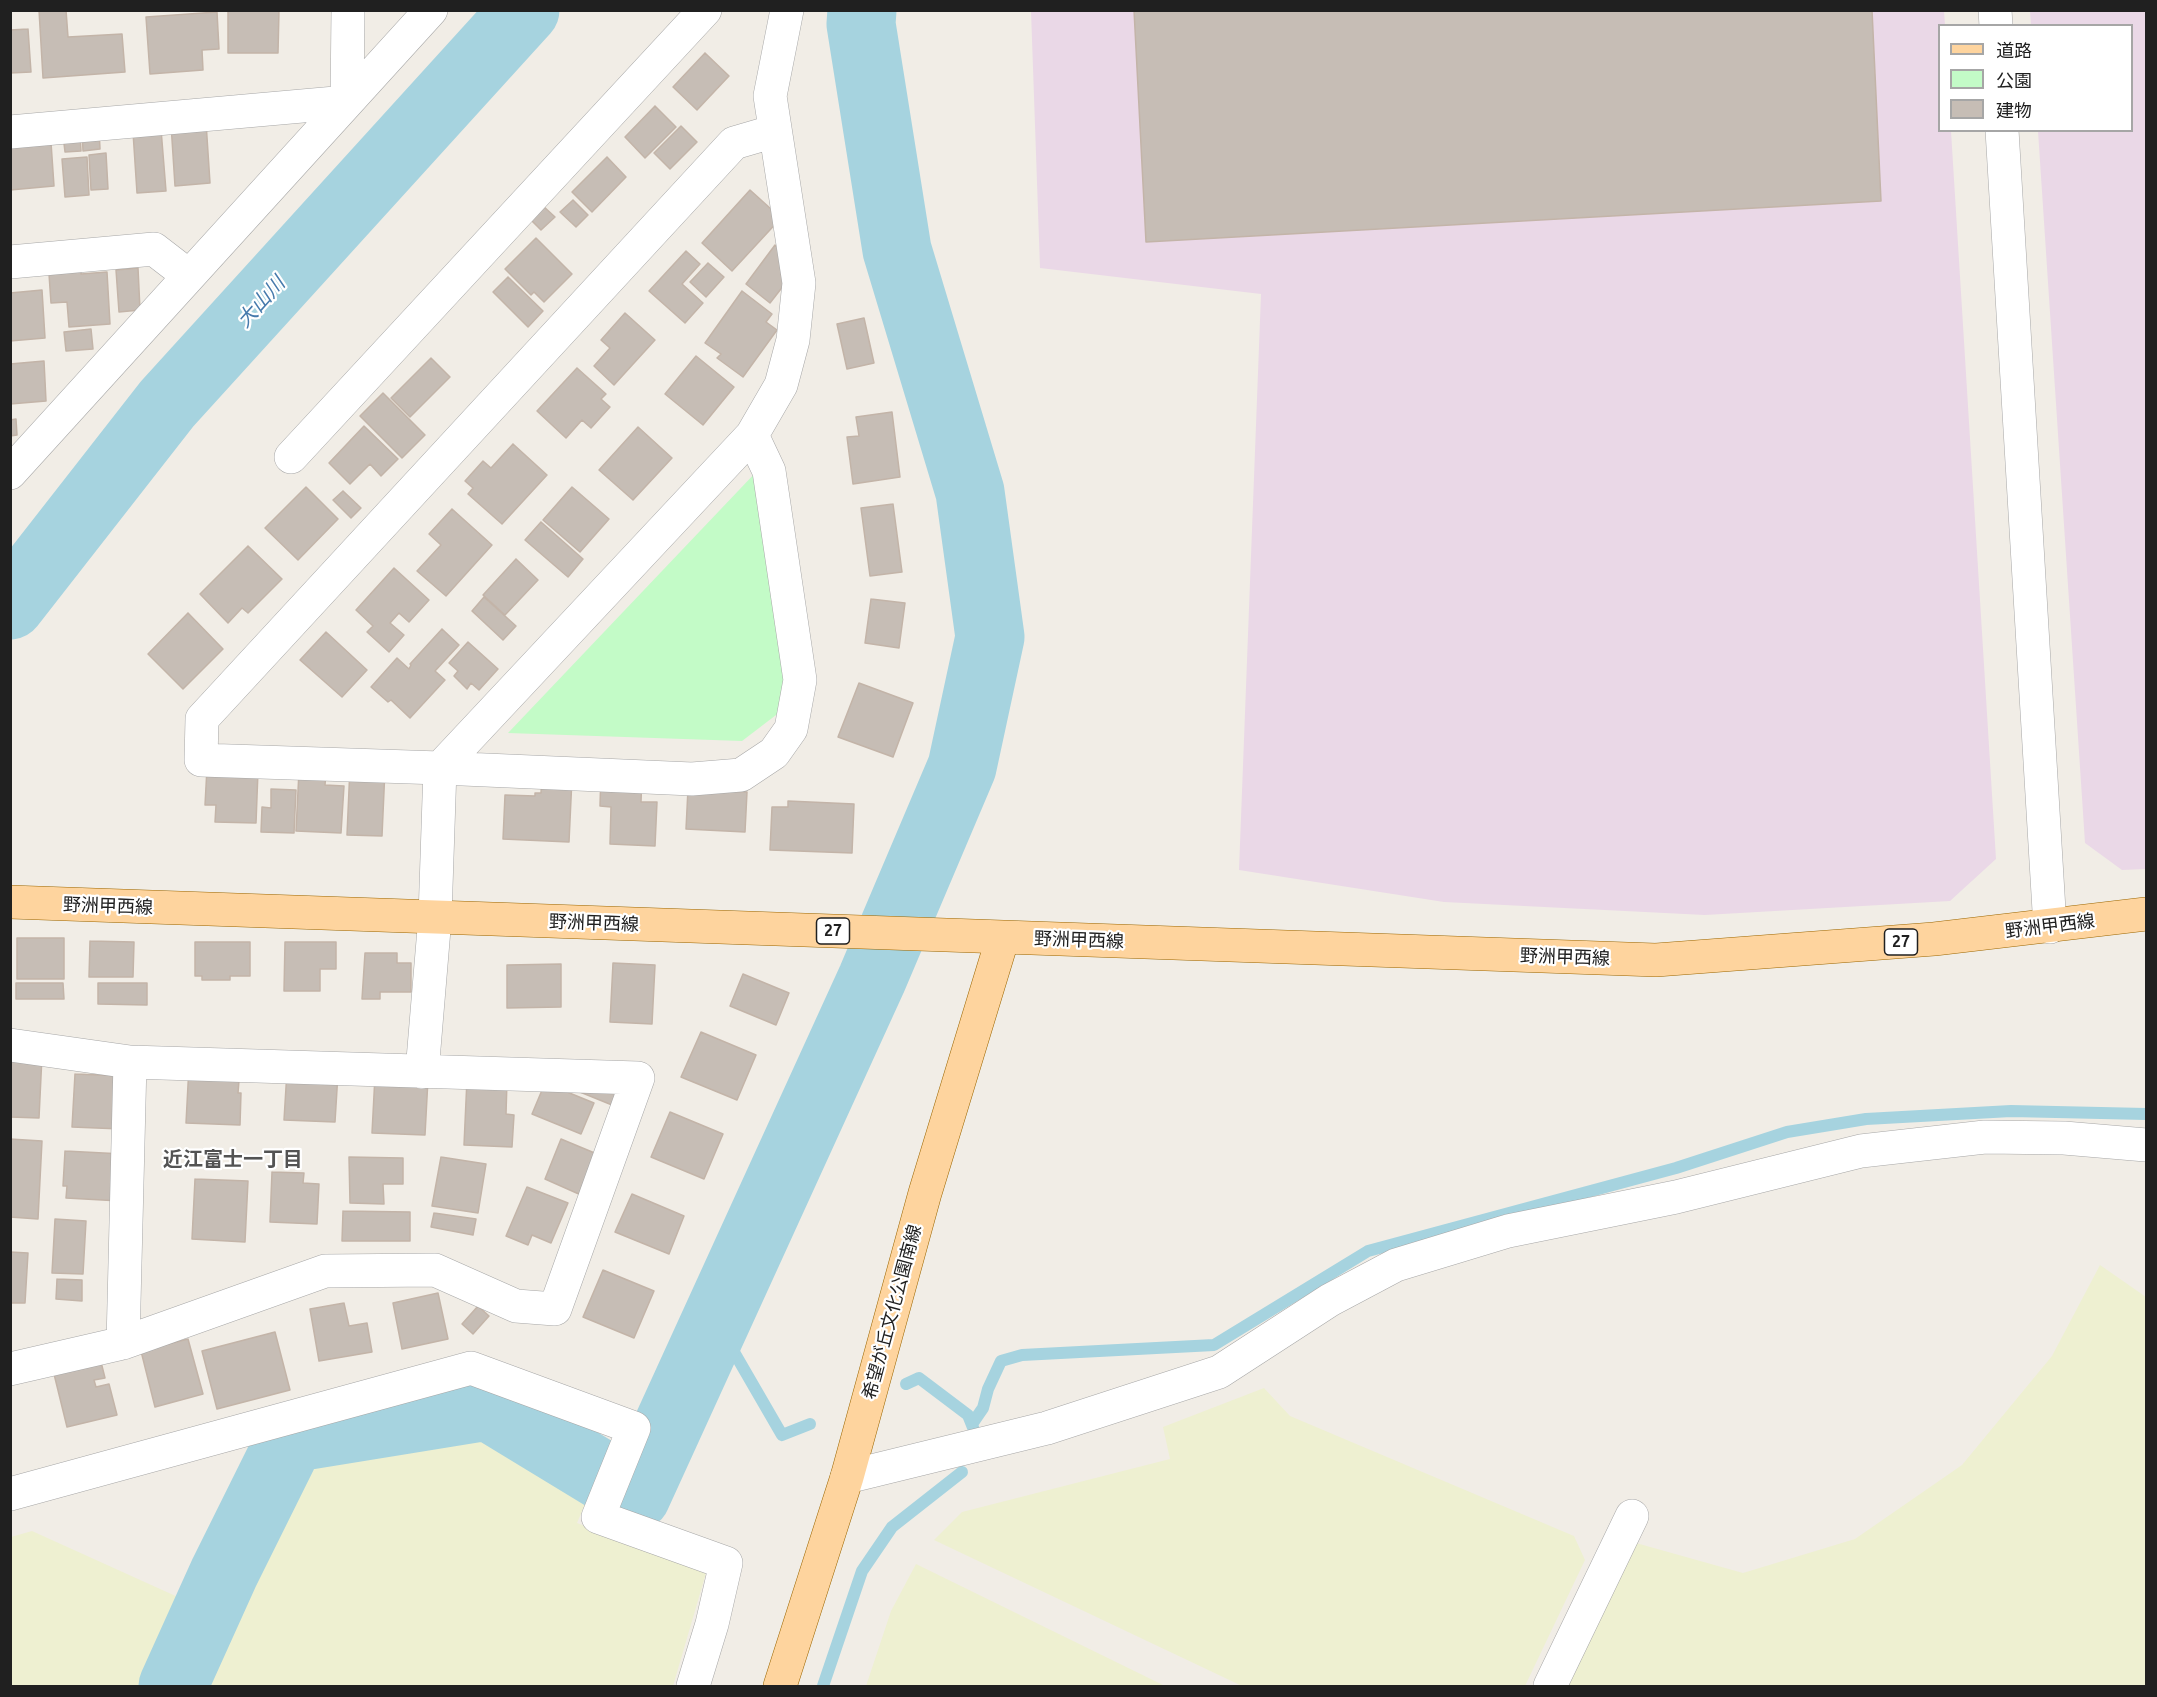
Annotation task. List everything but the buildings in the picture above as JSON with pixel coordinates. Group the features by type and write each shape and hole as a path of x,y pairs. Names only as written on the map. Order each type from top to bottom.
{"main road":[{"name":"野洲甲西線","path":"10,903 1656,960 1934,939 2146,914"},
{"name":"希望が丘文化公園南線","path":"780,1686 847,1477 925,1193 1003,937"}],"street":[{"path":"347,102 348,10"},
{"path":"10,473 430,10"},
{"path":"291,457 705,10"},
{"path":"422,1072 435,917 440,768 752,435 781,385 792,340 799,283 770,96 787,10"},
{"path":"10,132 347,102"},
{"path":"752,435 769,471 800,680 791,729 774,753 741,775 692,779 201,760 202,719 734,143 775,131"},
{"path":"2002,132 2050,927"},
{"path":"10,262 154,249 189,276"},
{"path":"10,1045 130,1062 638,1078 555,1309 516,1306 435,1270 325,1271 123,1343 10,1369"},
{"path":"123,1343 130,1062"},
{"path":"847,1477 1047,1428 1219,1372 1330,1299 1395,1265 1508,1231 1676,1197 1861,1151 1986,1137 2064,1138 2146,1145"},
{"path":"10,1494 471,1368 634,1428 598,1517 726,1563 712,1624 693,1686"},
{"path":"1550,1686 1632,1516"}],"shaded area":[{"path":"1031,11 1944,11 1945,24 1938,24 1938,132 1951,132 1996,859 1950,901 1705,915 1444,902 1239,870 1261,294 1040,268"},
{"path":"2030,11 2146,11 2146,869 2122,870 2085,843 2038,132 2133,132 2133,24 2031,24"}],"green space":[{"path":"758,470 799,668 780,712 742,741 508,733"},
{"path":"2100,1265 2146,1297 2146,1686 1566,1686 1636,1543 1743,1573 1855,1539 1962,1465 2052,1356"},
{"path":"1264,1388 1290,1416 1574,1536 1585,1560 1525,1686 1242,1686 934,1540 962,1512 1170,1459 1163,1427"},
{"path":"464,1424 514,1436 589,1495 577,1523 706,1573 673,1686 179,1686 278,1480"},
{"path":"32,1531 180,1598 138,1686 11,1686 11,1537"},
{"path":"916,1564 1165,1686 866,1686 891,1611"}],"waterway":[{"name":"大山川","path":"10,605 167,404 525,10"},
{"path":"173,1686 224,1573 291,1438 488,1406 636,1496 872,979 962,767 990,637 970,492 897,250 861,24 862,10"},
{"path":"972,1424 983,1408 988,1389 1001,1361 1022,1355 1214,1345 1368,1251 1676,1168 1787,1132 1866,1119 2011,1111 2146,1114"},
{"path":"716,1321 782,1435 810,1424"},
{"path":"906,1384 919,1378 968,1415 974,1430"},
{"path":"823,1686 862,1571 892,1527 962,1472"}],"district":[{"name":"近江富士一丁目","path":"233,1159"}]}
